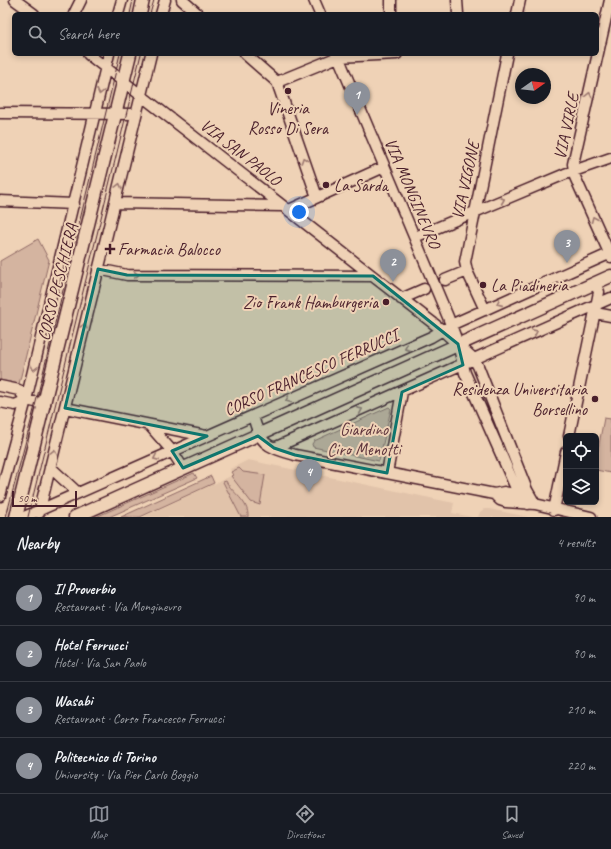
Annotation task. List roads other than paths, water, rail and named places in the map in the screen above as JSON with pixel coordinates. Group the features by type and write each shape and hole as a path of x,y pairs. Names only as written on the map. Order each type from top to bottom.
{"main road":[{"path":"140,12 143,0"},
{"name":"CORSO PESCHIERA","path":"16,517 130,56"},
{"name":"CORSO FRANCESCO FERRUCCI","path":"75,517 611,276"}],"street":[{"path":"15,0 31,12"},
{"path":"75,12 81,0"},
{"path":"119,12 122,0"},
{"path":"162,12 165,0"},
{"path":"182,0 196,12"},
{"path":"314,0 319,12"},
{"path":"391,0 391,12"},
{"path":"457,0 458,12"},
{"path":"517,12 520,0"},
{"name":"VIA VIRLE","path":"610,0 603,43 573,164 573,171 611,255"},
{"name":"VIA SAN PAOLO","path":"91,56 442,330 474,359"},
{"name":"CORSO PESCHIERA","path":"0,496 26,400 109,56"},
{"path":"39,513 151,56"},
{"path":"247,56 277,82 317,197"},
{"path":"277,82 338,56"},
{"name":"VIA MONGINEVRO","path":"338,56 451,325 458,344 463,365 519,495"},
{"name":"VIA VIGONE","path":"485,310 467,271 465,262 507,56"},
{"path":"0,113 136,114"},
{"path":"415,237 573,171 611,158"},
{"path":"115,203 286,208 317,197 384,167"},
{"path":"0,201 74,204"},
{"name":"CORSO FRANCESCO FERRUCCI","path":"24,517 39,513 76,492 253,416 431,337 451,325 611,255"},
{"path":"98,269 127,275 373,276"},
{"path":"445,280 467,271"},
{"path":"570,433 599,292 595,283"},
{"path":"401,299 424,289"},
{"path":"274,448 474,359 596,309 611,298"},
{"path":"596,309 611,316"},
{"path":"474,359 531,502"},
{"path":"0,386 19,390 26,400"},
{"path":"387,473 402,392"},
{"path":"0,402 15,405 26,400 45,404"},
{"path":"64,408 206,436"},
{"path":"253,416 258,436 274,448 295,455 494,494 504,492 519,495 531,502 554,510 591,517"},
{"path":"150,426 172,450 183,468"},
{"path":"554,510 563,466"},
{"path":"50,467 76,492"},
{"path":"494,494 500,500 506,502 531,502"}],"tram line":[{"path":"130,12 133,0"},
{"path":"151,12 154,0"},
{"path":"6,517 36,402 120,56"},
{"path":"28,517 141,56"}],"place":[{"name":"Vineria Rosso Di Sera","path":"288,91"},
{"name":"Il Proverbio","path":"357,115"},
{"name":"La Sarda","path":"326,185"},
{"name":"Farmacia Balocco","path":"110,249"},
{"name":"Wasabi","path":"567,263"},
{"name":"Hotel Ferrucci","path":"393,282"},
{"name":"La Piadineria","path":"483,285"},
{"name":"Zio Frank Hamburgeria","path":"386,302"},
{"name":"Residenza Universitaria Borsellino","path":"595,399"},
{"name":"Politecnico di Torino","path":"309,492"}],"park label":[{"name":"Giardino Ciro Menotti","path":"364,439"}]}
